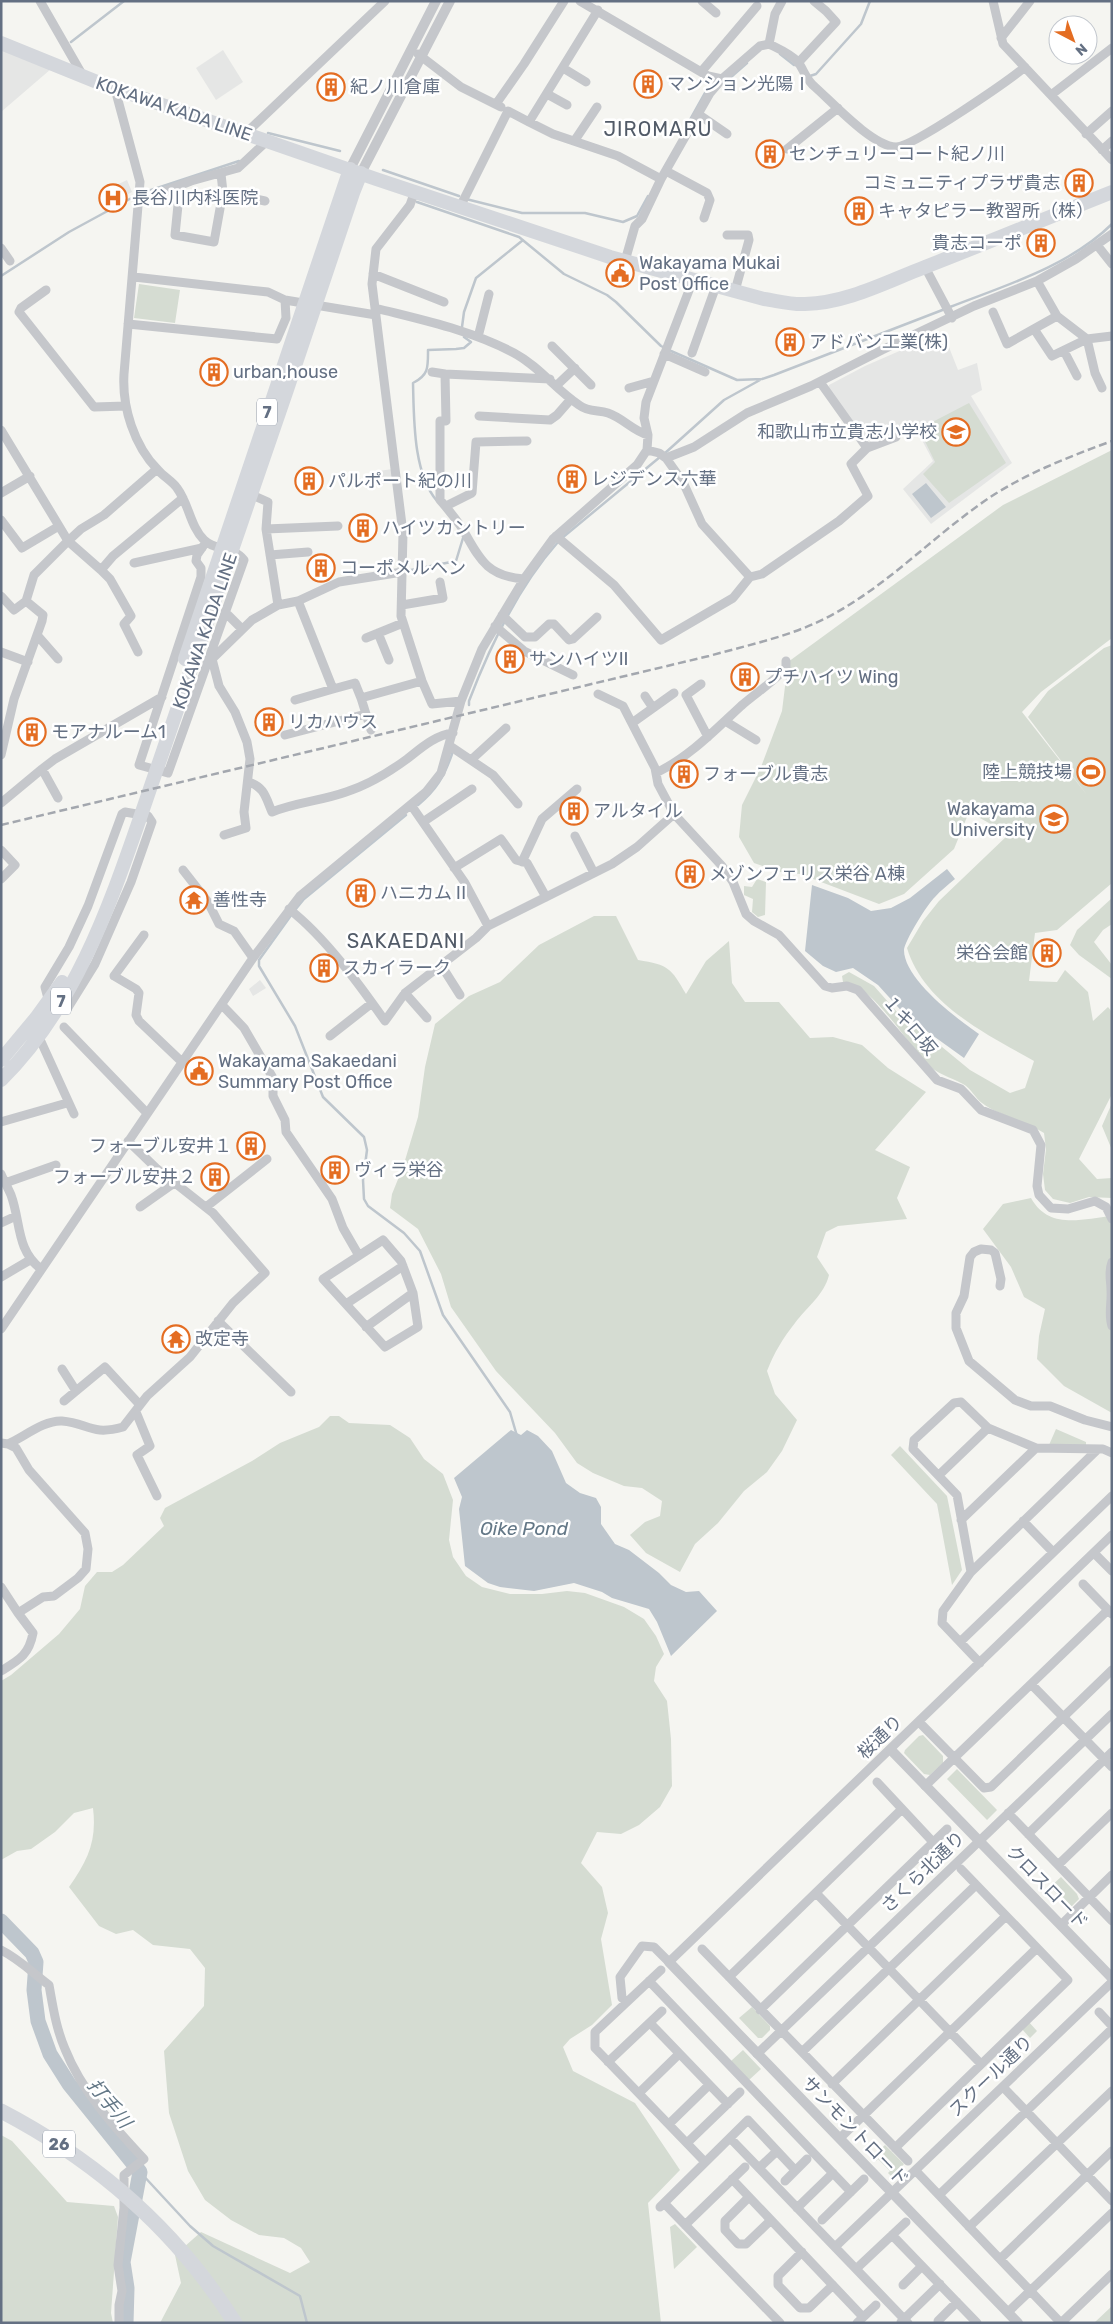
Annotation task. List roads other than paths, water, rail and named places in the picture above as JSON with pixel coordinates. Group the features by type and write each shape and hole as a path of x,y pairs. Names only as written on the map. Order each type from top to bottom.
{"highway":[{"name":"26","path":"1,2111 58,2144 114,2184 152,2218 186,2255 213,2289 234,2323"}],"main road":[{"name":"KOKAWA KADA LINE","path":"1,43 115,89 356,171 353,193 310,304 227,549 200,659 113,898 102,912 84,960 52,1005 1,1060"},
{"path":"356,171 625,261 735,291 790,303 805,304 831,301 854,295 1112,192"},
{"name":"KOKAWA KADA LINE","path":"227,549 252,495 310,304"},
{"name":"KOKAWA KADA LINE","path":"1,1080 38,1035 52,1005"}],"street":[{"path":"40,1 85,78"},
{"path":"244,134 385,1"},
{"path":"356,171 436,1"},
{"path":"356,171 450,1"},
{"path":"496,104 564,1"},
{"path":"580,1 595,6 624,28 701,72 722,79"},
{"path":"702,1 716,13"},
{"path":"769,44 775,14 782,1"},
{"path":"798,63 836,22 814,1"},
{"path":"993,1 1003,44 1112,160"},
{"path":"1001,38 1030,1"},
{"path":"529,122 563,68 595,6"},
{"path":"701,72 757,6"},
{"path":"625,261 635,226 642,219 660,176 710,93 722,79 760,46 769,44 788,54 798,63 803,74 812,85 838,108 875,139 896,147 904,146 978,101 1025,67"},
{"path":"1051,95 1112,48"},
{"path":"412,49 461,87 553,134 618,156 660,176 707,192 710,200 704,218"},
{"path":"563,68 586,82"},
{"path":"115,89 139,174 140,197 123,393 127,415 144,450 156,469 177,488 183,498 204,545"},
{"path":"547,94 567,105"},
{"path":"575,140 597,107"},
{"path":"787,149 838,108"},
{"path":"460,207 508,111"},
{"path":"1086,134 1112,111"},
{"path":"698,114 727,134"},
{"path":"140,197 221,174 244,164 267,141"},
{"path":"1102,150 1112,141"},
{"path":"180,186 175,235 214,242 223,192 221,174"},
{"path":"415,191 410,205 376,249 372,284 402,515 403,623 422,681 432,704 460,701"},
{"path":"223,192 265,201"},
{"path":"664,457 694,446 747,413 820,382 949,312 974,306 1038,280 1097,246 1112,234"},
{"path":"727,235 748,236 749,240 735,291"},
{"path":"1097,246 1112,264"},
{"path":"1,248 10,261"},
{"path":"925,267 949,312"},
{"path":"372,274 444,302"},
{"path":"134,277 268,292 285,300 376,312 478,337 514,352 554,382 571,399 589,411 606,412 641,433 648,435"},
{"path":"1,1329 253,958 292,911 300,896 426,792 441,773 450,746 460,701 482,649 506,618 524,579 546,546 560,539 638,465 647,450 648,435 644,418 646,402 693,280"},
{"path":"1038,280 1058,316 1087,339 1095,373 1102,388"},
{"path":"692,353 716,286"},
{"path":"46,290 21,308 19,312 94,407 126,406"},
{"path":"478,337 489,294"},
{"path":"128,324 277,339 286,318 285,300"},
{"path":"993,312 1007,344 1058,316"},
{"path":"1034,328 1052,356 1087,339 1112,336"},
{"path":"552,346 591,385"},
{"path":"666,350 705,372"},
{"path":"1064,351 1076,376"},
{"path":"432,372 554,382 575,368"},
{"path":"445,374 446,420 440,421 440,500 446,506 485,566 510,578 524,579"},
{"path":"629,388 654,381"},
{"path":"820,382 867,448"},
{"path":"479,416 550,420 571,399"},
{"path":"1,430 68,541 110,579 131,616 124,624 138,652"},
{"path":"560,539 614,584 660,640 733,598 750,577 762,574 839,521 868,496 851,464 867,448 896,437"},
{"path":"446,506 472,493 476,442 527,442"},
{"path":"647,450 664,457 683,482 702,524 750,577"},
{"path":"1,596 14,610 26,601 34,575 81,529 104,516 156,469"},
{"path":"1,493 30,476"},
{"path":"252,495 268,502 266,529 278,605"},
{"path":"101,570 113,556 183,498"},
{"path":"1,520 22,548 59,526"},
{"path":"266,529 338,526"},
{"path":"134,563 204,545 238,553 244,560 225,612 200,659 168,773 139,765 201,577 201,568 196,561 204,545"},
{"path":"270,555 308,552"},
{"path":"200,659 252,620 278,605 298,601 339,582 402,572"},
{"path":"402,605 443,598 440,582"},
{"path":"1,755 14,699 43,616 26,601"},
{"path":"298,601 333,689"},
{"path":"225,612 242,629"},
{"path":"506,618 525,637 535,638 549,624 554,624 569,640 573,639 597,617"},
{"path":"366,638 403,623"},
{"path":"499,629 534,657 573,675"},
{"path":"378,633 389,660"},
{"path":"37,635 58,660"},
{"path":"1,652 28,662"},
{"path":"200,659 235,712 247,742 250,759 244,812 246,828 224,835"},
{"path":"656,773 688,754 742,704 776,679 786,668 786,661"},
{"path":"361,698 422,681"},
{"path":"295,700 355,683 371,730"},
{"path":"701,684 686,695 708,737"},
{"path":"632,723 674,693"},
{"path":"292,911 362,988 385,1022 405,994 488,926 612,864 637,847 674,814 658,784 656,773 623,706 598,694"},
{"path":"645,696 653,708"},
{"path":"1,802 55,759 162,697"},
{"path":"285,735 366,714"},
{"path":"725,721 756,740"},
{"path":"471,760 506,728"},
{"path":"248,782 258,784 263,790 272,812 293,804 346,792 375,780 434,740 445,734 453,733"},
{"path":"450,746 493,775 518,804"},
{"path":"42,769 58,798"},
{"path":"423,822 472,789"},
{"path":"522,862 542,818 577,789"},
{"path":"411,805 465,883 488,926"},
{"path":"125,812 148,816 152,822 131,882 95,964 67,1009 52,1005 45,987 69,947 88,906 122,814 125,812"},
{"name":"１キロ坂","path":"674,814 722,866 733,882 746,914 754,922 779,935 825,986 832,988 847,986 858,990 937,1080 961,1089 981,1110 1033,1130 1041,1145 1037,1186 1039,1195 1050,1208 1059,1210 1095,1201 1106,1207 1112,1219"},
{"path":"575,836 594,873"},
{"path":"454,868 502,839 516,860 527,863 546,897"},
{"path":"1,850 15,866 1,879"},
{"path":"183,870 208,902 219,924 234,931 253,958"},
{"path":"144,935 114,976 136,989 139,993 136,1015 139,1021 182,1062"},
{"path":"441,965 460,995"},
{"path":"405,994 427,1018"},
{"path":"330,1036 372,1003"},
{"path":"222,1005 244,1028 261,1054 273,1078 272,1096 285,1120 286,1132 332,1199 343,1228 358,1254"},
{"path":"64,1027 147,1113"},
{"path":"38,1035 67,1103 74,1114"},
{"path":"1,1122 67,1103"},
{"path":"4,1443 50,1423 61,1421 96,1431 113,1430 123,1427 147,1396 190,1357 233,1303 264,1273 206,1207 174,1183 128,1141"},
{"path":"206,1207 267,1159"},
{"path":"41,1269 30,1260 21,1241 11,1196 3,1178 56,1165"},
{"path":"140,1207 174,1183"},
{"path":"1,1223 16,1216"},
{"path":"383,1240 403,1266 413,1293 418,1328 385,1348 323,1278 358,1254 383,1240"},
{"path":"1000,1286 1001,1279 995,1253 991,1250 981,1249 974,1252 970,1258 964,1296 956,1313 956,1328 969,1361 1015,1400 1030,1406 1050,1406 1085,1420 1112,1427"},
{"path":"1,1277 30,1260"},
{"path":"1112,1262 1108,1275 1111,1288 1109,1317 1112,1326"},
{"path":"346,1304 403,1266"},
{"path":"366,1327 413,1293"},
{"path":"218,1321 291,1392"},
{"path":"64,1401 105,1367 138,1409 150,1446 138,1454 158,1496"},
{"path":"62,1369 76,1391"},
{"path":"971,1572 957,1494 914,1450 914,1440 954,1403 961,1402 988,1428 1036,1448 1098,1449 1112,1453"},
{"path":"939,1475 988,1428"},
{"path":"4,1443 16,1448 29,1470 85,1533 88,1549 86,1569 78,1578 54,1596 43,1597 18,1613"},
{"path":"961,1520 1036,1448"},
{"path":"980,1663 942,1622 943,1611 971,1572 1098,1449"},
{"path":"960,1642 1112,1496"},
{"path":"1023,1521 1053,1552"},
{"name":"桜通り","path":"669,1962 1112,1535"},
{"path":"1094,1552 1112,1571"},
{"path":"926,1786 1110,1612 1083,1584"},
{"path":"1,1587 34,1633 31,1645 22,1658 1,1671"},
{"path":"919,1722 984,1788 991,1787 1112,1670"},
{"path":"1032,1685 1112,1767"},
{"name":"さくら北通り","path":"757,2054 1112,1714"},
{"name":"クロスロード","path":"891,1750 1112,1978"},
{"path":"1028,1834 1112,1752"},
{"path":"877,1782 933,1842"},
{"path":"729,1976 902,1809"},
{"path":"1008,1813 1112,1921"},
{"path":"1058,1865 1112,1813"},
{"path":"760,2010 946,1829"},
{"path":"895,2148 1068,1980 961,1870"},
{"path":"1061,1925 1112,1875"},
{"path":"802,2052 976,1885"},
{"path":"816,1893 980,2064"},
{"path":"832,2084 1006,1916"},
{"path":"627,2002 622,1998 620,1977 642,1946 654,1947 669,1962"},
{"path":"840,2138 1037,1948"},
{"path":"702,1949 908,2161"},
{"path":"1,1950 16,1958 28,1970 49,1985 57,2027 65,2050 75,2070 119,2132 144,2158 124,2175 124,2208 118,2265 122,2291 119,2305 119,2323"},
{"name":"サンモントロード","path":"669,1962 1018,2323"},
{"path":"661,1970 595,2032 595,2048 705,2162"},
{"path":"649,1981 851,2192"},
{"name":"スクール通り","path":"835,2247 1112,1982"},
{"path":"608,2062 662,2011"},
{"path":"939,2195 1112,2028 1099,2012"},
{"path":"650,2023 728,2104"},
{"path":"639,2093 680,2054"},
{"path":"669,2124 709,2085"},
{"path":"1004,2087 1112,2201"},
{"path":"970,2227 1112,2091"},
{"path":"687,2143 740,2092"},
{"path":"780,2323 685,2225 662,2205 748,2120 795,2170"},
{"path":"730,2138 904,2321 940,2284"},
{"path":"759,2168 777,2150"},
{"path":"1000,2259 1112,2151"},
{"path":"785,2181 807,2159"},
{"path":"685,2225 745,2167"},
{"path":"916,2171 1061,2323 1112,2274"},
{"path":"797,2208 833,2173"},
{"path":"732,2179 833,2285 860,2320 876,2305"},
{"path":"822,2220 864,2179"},
{"path":"749,2198 725,2221 725,2230 738,2244 746,2244 771,2220"},
{"path":"1008,2312 1112,2213"},
{"path":"856,2269 906,2222"},
{"path":"892,2235 977,2323"},
{"path":"802,2252 778,2276 778,2285 800,2308 809,2308 833,2285"},
{"path":"903,2285 922,2266"},
{"path":"938,2321 957,2302"}],"water":[{"path":"926,483 946,507 931,518 912,494"},
{"path":"947,869 955,879 927,907 912,931 904,950 906,961 912,973 922,985 945,1008 979,1034 964,1058 907,1017 878,985 853,968 836,972 823,966 805,951 812,885 848,898 871,911 891,908 910,898"},
{"name":"Oike Pond","path":"511,1430 521,1435 527,1430 538,1436 552,1451 566,1483 580,1493 596,1498 601,1507 601,1524 615,1544 629,1550 659,1573 671,1585 686,1592 699,1591 717,1611 671,1656 657,1622 649,1609 612,1598 602,1592 574,1583 534,1591 500,1587 488,1583 465,1566 459,1509 462,1497 454,1478"}],"waterway":[{"path":"71,42 124,1"},
{"path":"810,76 816,74 861,24 870,1"},
{"path":"780,54 794,65"},
{"path":"731,77 747,63"},
{"path":"687,125 711,85"},
{"path":"268,133 340,151"},
{"path":"142,193 239,161"},
{"path":"383,170 459,196"},
{"path":"1,276 69,232 137,195"},
{"path":"466,199 522,213 585,213 623,222 637,216 648,196"},
{"path":"417,202 519,237 564,274 607,295 661,346 737,380 762,379 774,375 945,309"},
{"path":"950,307 1036,273 1056,263 1095,239 1112,224"},
{"path":"462,327 464,312 476,278 523,240"},
{"path":"437,501 423,476 419,461 416,445 413,383 425,374 428,350 464,348 471,342 464,337"},
{"path":"664,454 724,400 760,380"},
{"path":"562,538 660,457"},
{"path":"406,571 456,561 463,538"},
{"path":"469,705 486,659 507,617 518,597 558,542"},
{"path":"418,805 439,782 452,754"},
{"path":"295,910 304,899 406,815"},
{"path":"292,914 259,960 259,966 295,1026 323,1097 364,1137 367,1150 363,1180 364,1199 368,1206 404,1233 420,1251 443,1315 510,1412 517,1436"},
{"name":"打手川","path":"1,1921 32,1953 36,1962 34,1990 38,2021 50,2054 69,2084 140,2172 123,2262 127,2288 126,2323"},
{"path":"140,2172 190,2226 213,2246 300,2296 307,2323"}],"railway":[{"path":"1,825 709,656 796,631 824,619 869,591 952,525 995,494 1037,471 1112,441"}],"place":[{"name":"マンション光陽Ⅰ","path":"648,84"},
{"name":"紀ノ川倉庫","path":"331,87"},
{"name":"センチュリーコート紀ノ川","path":"770,154"},
{"name":"コミュニティプラザ貴志","path":"1079,183"},
{"name":"長谷川内科医院","path":"113,198"},
{"name":"キャタピラー教習所（株）","path":"859,211"},
{"name":"貴志コーポ","path":"1041,243"},
{"name":"Wakayama Mukai Post Office","path":"620,273"},
{"name":"アドバン工業(株)","path":"790,342"},
{"name":"urban,house","path":"214,372"},
{"name":"和歌山市立貴志小学校","path":"956,432"},
{"name":"レジデンス六華","path":"572,479"},
{"name":"パルポート紀の川","path":"309,481"},
{"name":"ハイツカントリー","path":"363,528"},
{"name":"コーポメルヘン","path":"321,568"},
{"name":"サンハイツII","path":"510,659"},
{"name":"プチハイツ Wing","path":"745,677"},
{"name":"リカハウス","path":"269,722"},
{"name":"モアナルーム1","path":"32,732"},
{"name":"陸上競技場","path":"1091,772"},
{"name":"フォーブル貴志","path":"684,774"},
{"name":"アルタイル","path":"574,811"},
{"name":"Wakayama University","path":"1054,819"},
{"name":"メゾンフェリス栄谷 A棟","path":"690,874"},
{"name":"ハニカムⅡ","path":"361,893"},
{"name":"善性寺","path":"194,900"},
{"name":"栄谷会館","path":"1047,953"},
{"name":"スカイラーク","path":"324,968"},
{"name":"Wakayama Sakaedani Summary Post Office","path":"199,1071"},
{"name":"フォーブル安井１","path":"251,1146"},
{"name":"ヴィラ栄谷","path":"335,1170"},
{"name":"フォーブル安井２","path":"215,1177"},
{"name":"改定寺","path":"176,1339"}],"district":[{"name":"JIROMARU","path":"658,129"},
{"name":"SAKAEDANI","path":"406,941"}]}
